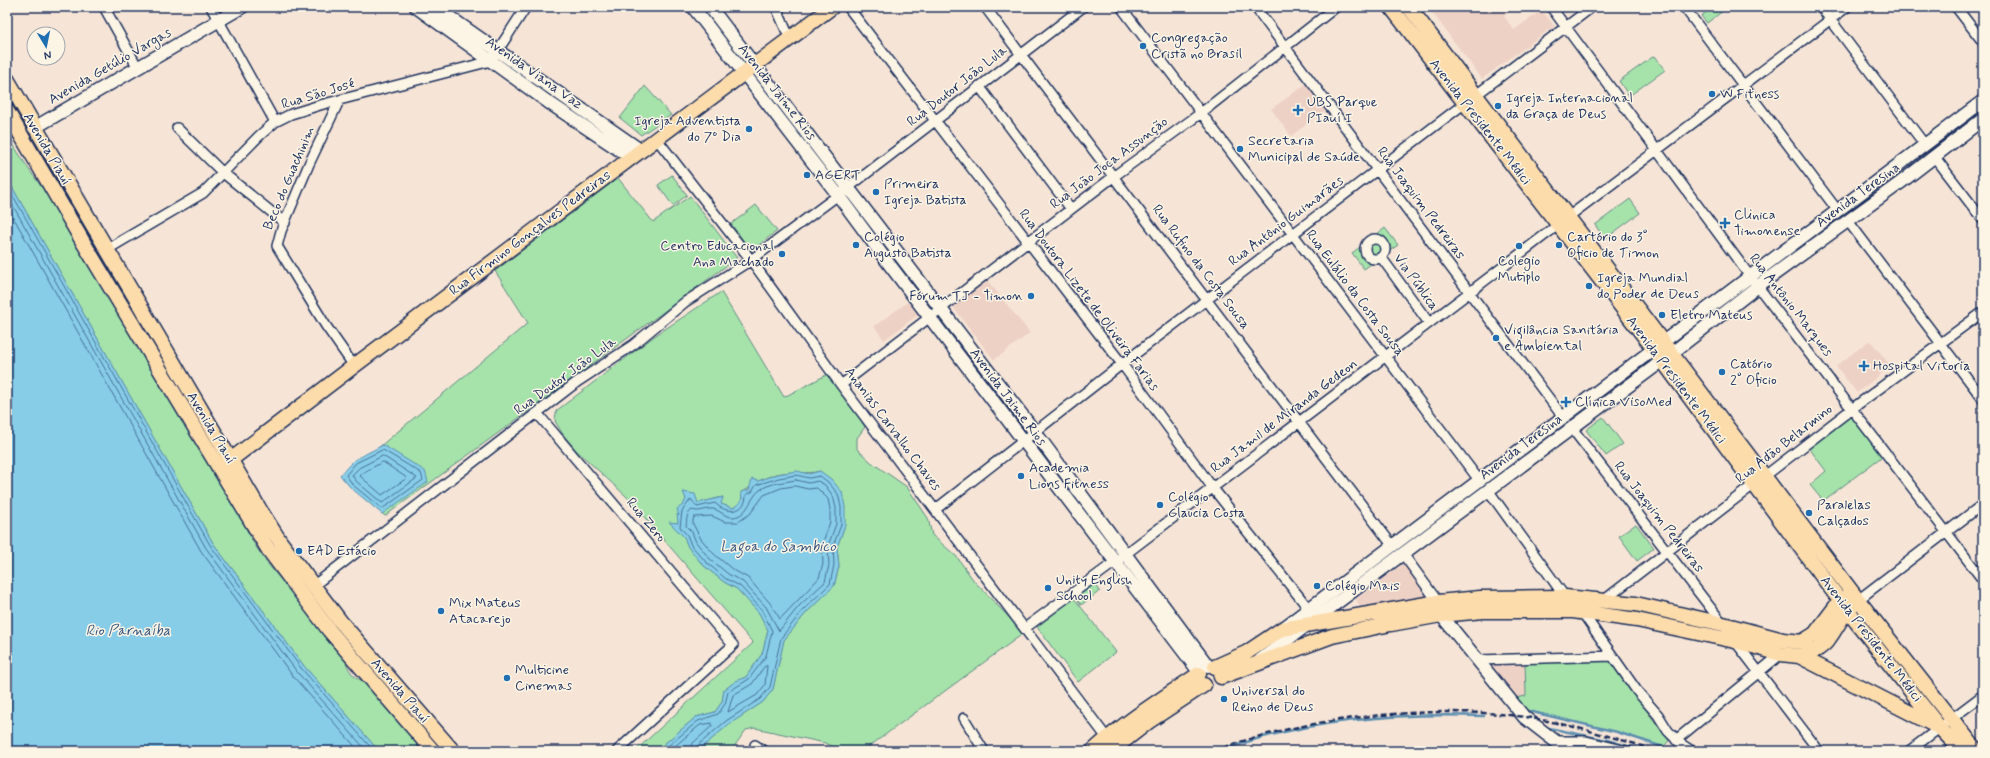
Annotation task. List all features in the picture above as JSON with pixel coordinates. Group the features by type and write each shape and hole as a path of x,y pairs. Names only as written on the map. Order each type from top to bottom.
{"main road":[{"name":"Rua Firmino Gonçalves Pedreiras","path":"219,469 656,138 832,7"},
{"name":"Avenida Presidente Médici","path":"1391,7 1408,29 1470,99 1663,351 1759,480 1844,606 1940,728 1962,751"},
{"name":"Avenida Presidente Médici","path":"1409,7 1420,20 1470,99"},
{"path":"1408,29 1420,20"},
{"name":"Avenida Piauí","path":"7,79 34,128 230,460 268,549 328,630 432,751"},
{"name":"Avenida Piauí","path":"7,111 219,469 340,621 453,751"},
{"path":"7,126 17,143 46,178"},
{"name":"Avenida Presidente Médici","path":"1759,480 1855,596 1951,719 1978,751"},
{"path":"1093,751 1109,744 1148,722 1208,673 1246,653 1282,629 1390,617 1439,609 1480,598 1566,596 1636,604 1730,630 1781,654 1799,656 1808,654 1826,643 1844,606"},
{"path":"1439,609 1582,612 1730,630 1802,642 1815,634 1855,596"},
{"path":"1208,673 1249,667 1332,636 1390,617"},
{"path":"1799,656 1940,728"}],"street":[{"path":"104,7 138,68"},
{"path":"211,7 275,122"},
{"name":"Avenida Getúlio Vargas","path":"34,128 242,7"},
{"name":"Avenida Viana Vaz","path":"435,7 548,102 635,154"},
{"path":"494,56 526,7"},
{"name":"Avenida Jaime Rios","path":"710,7 849,187 896,252 1126,553 1208,673"},
{"path":"776,7 790,39"},
{"name":"Rua Doutora Lizete de Oliveira Farias","path":"848,7 1122,364 1212,487 1309,609"},
{"name":"Rua Rufino da Costa Sousa","path":"986,7 1392,545"},
{"name":"Rua Doutor João Lula","path":"849,187 1083,7"},
{"name":"Rua Eulálio da Costa Sousa","path":"1121,7 1479,480"},
{"name":"Rua Joaquim Pedreiras","path":"1255,7 1470,291 1563,417"},
{"name":"Rua João Joca Assunção","path":"842,385 1113,177 1201,113 1336,7"},
{"name":"Rua Antônio Marques","path":"1551,7 1658,149 1750,276 1853,408 1983,580"},
{"name":"Rua Antônio Guimarães","path":"936,509 1206,299 1592,7"},
{"path":"1684,7 1838,211"},
{"path":"1821,7 1925,145"},
{"name":"Rua Jamil de Miranda Gedeon","path":"1025,628 1115,562 1470,291 1847,7"},
{"path":"1956,7 1983,42"},
{"name":"Avenida Jaime Rios","path":"694,8 838,195 1115,562 1208,673"},
{"name":"Avenida Viana Vaz","path":"421,9 494,56 555,91 635,154"},
{"name":"Rua São José","path":"106,250 196,198 275,122 291,114 494,56"},
{"path":"979,86 1071,209"},
{"path":"548,102 555,91"},
{"name":"Beco do Guachinim","path":"339,101 309,164 277,244 278,250 354,366"},
{"name":"Avenida Teresina","path":"1249,667 1308,625 1521,466 1663,351 1750,276 1983,101"},
{"path":"1959,119 1968,130"},
{"name":"Avenida Teresina","path":"1282,629 1563,417 1758,286 1900,183 1983,119"},
{"path":"177,128 222,172 285,223"},
{"path":"791,135 802,128"},
{"name":"Ananias Carvalho Chaves","path":"656,138 751,260 842,385 1025,628 1109,744"},
{"path":"1934,156 1983,220"},
{"path":"1890,171 1900,183"},
{"path":"838,195 849,187"},
{"name":"Rua Doutor João Lula","path":"313,586 589,373 633,345 685,302 751,260 838,195"},
{"path":"1848,221 1983,399"},
{"path":"886,260 896,252"},
{"name":"Via Pública","path":"1381,257 1429,323"},
{"name":"Rua Adão Belarmino","path":"1603,601 1667,550 1853,408 1983,312"},
{"name":"Rua Zero","path":"537,413 733,645 617,751"},
{"name":"Rua Joaquim Pedreiras","path":"1571,427 1730,630 1760,673 1819,751"},
{"path":"1512,455 1521,466"},
{"path":"1488,490 1566,596"},
{"path":"1855,596 1947,532 1983,504"},
{"path":"1425,521 1433,531"},
{"path":"1403,554 1439,609 1524,717 1568,751"},
{"path":"1582,612 1637,691 1658,715 1676,740 1692,751"},
{"path":"1676,740 1760,673 1781,654"},
{"path":"1478,660 1613,656"},
{"path":"1909,751 1983,695"},
{"path":"964,718 984,751"},
{"path":"1554,741 1586,742 1627,751"},
{"path":"755,745 764,751"}],"shaded area":[{"path":"1428,7 1516,7 1504,16 1514,30 1542,10 1554,26 1482,79"},
{"name":"UBS Parque PIauí I","path":"1306,84 1326,110 1291,136 1271,109"},
{"path":"987,280 1030,333 994,360 953,307"},
{"path":"908,302 918,315 884,340 874,326"},
{"name":"Hospital Vitoria","path":"1870,340 1891,366 1857,393 1836,366"},
{"path":"1404,563 1427,597 1361,610 1356,599"},
{"path":"1492,663 1525,663 1526,696 1514,698 1490,667"}],"green space":[{"path":"1713,7 1728,7 1707,23 1701,16"},
{"path":"1654,56 1665,70 1629,96 1619,81"},
{"path":"645,86 671,115 641,135 620,118"},
{"path":"7,135 53,203 241,515 259,552 276,575 309,612 345,659 352,673 360,680 364,681 425,751 379,751 304,666 213,543 7,178"},
{"path":"672,175 687,195 673,206 658,185"},
{"path":"618,178 653,222 690,196 737,258 385,516 342,478 528,323 495,271"},
{"path":"1630,199 1640,213 1605,239 1595,225"},
{"path":"756,205 777,231 751,251 731,224"},
{"path":"1385,228 1398,245 1364,269 1352,253"},
{"path":"721,292 784,397 830,373 865,427 857,438 857,449 871,462 907,487 928,518 932,535 957,557 974,581 1024,633 863,751 844,751 825,743 755,728 746,730 733,748 738,751 698,751 728,725 763,702 773,689 784,640 806,613 834,586 839,566 837,547 845,525 820,471 809,473 788,472 763,479 741,492 742,499 739,504 733,508 720,504 723,497 698,503 684,492 686,499 678,523 670,523 684,537 688,547 703,565 724,582 737,589 759,613 768,630 762,654 746,677 736,681 724,690 722,702 715,712 696,717 656,751 635,751 753,643 627,497 576,450 562,433 555,421 556,411 656,335"},
{"path":"1852,414 1884,455 1823,501 1810,485 1826,471 1809,448"},
{"path":"1603,417 1623,444 1606,456 1586,430"},
{"path":"1636,524 1654,548 1637,561 1619,536"},
{"path":"1095,584 1100,591 1081,605 1076,598"},
{"path":"1074,598 1116,652 1078,682 1037,627"},
{"path":"1610,661 1669,741 1663,747 1617,732 1522,710 1514,698 1526,696 1525,663"}],"water":[{"name":"Rio Parnaíba","path":"7,178 213,543 304,666 379,751 7,751"},
{"path":"383,445 425,471 428,482 382,514 350,487 340,475 354,460"},
{"name":"Lagoa do Sambico","path":"797,471 809,474 820,471 831,479 842,492 845,507 845,525 837,547 839,566 834,586 806,613 784,640 773,689 763,702 728,725 698,751 656,751 696,717 715,712 722,702 724,690 736,681 746,677 762,654 768,630 759,613 737,589 724,582 703,565 688,547 684,537 669,522 678,523 677,514 679,516 677,509 683,505 686,499 683,492 695,494 698,503 723,497 721,504 733,508 739,504 742,499 741,492 749,490 752,479 758,481 778,474"}],"waterway":[{"path":"1524,710 1617,732 1663,747"},
{"path":"1220,751 1267,736 1347,721 1402,716 1484,716"},
{"path":"1544,727 1607,740 1643,751"}],"railway":[{"path":"1215,751 1249,739 1326,722 1368,716 1450,712 1489,713 1559,723 1659,751"}],"place":[{"name":"Congregação Cristã no Brasil","path":"1143,46"},
{"name":"W Fitness","path":"1712,94"},
{"name":"Igreja Internacional da Graça de Deus","path":"1498,106"},
{"name":"UBS Parque PIauí I","path":"1298,110"},
{"name":"Igreja Adventista do 7º Dia","path":"749,129"},
{"name":"Secretaria Municipal de Saúde","path":"1240,149"},
{"name":"AGERT","path":"807,175"},
{"name":"Primeira Igreja Batista","path":"876,192"},
{"name":"Clinica Timonense","path":"1725,223"},
{"name":"Colégio Augusto Batista","path":"856,245"},
{"name":"Cartório do 3° Oficio de Timon","path":"1559,245"},
{"name":"Colegio Mutiplo","path":"1519,246"},
{"name":"Centro Educacional Ana Machado","path":"782,254"},
{"name":"Igreja Mundial do Poder de Deus","path":"1589,286"},
{"name":"Fórum TJ - Timon","path":"1031,296"},
{"name":"Eletro Mateus","path":"1662,315"},
{"name":"Vigilância Sanitária e Ambiental","path":"1496,338"},
{"name":"Hospital Vitoria","path":"1864,366"},
{"name":"Catório 2° Oficio","path":"1722,372"},
{"name":"Clínica VisoMed","path":"1566,402"},
{"name":"Academia Lions Fitness","path":"1021,476"},
{"name":"Colégio Glaucia Costa","path":"1160,505"},
{"name":"Paralelas Calçados","path":"1809,513"},
{"name":"EAD Estácio","path":"299,551"},
{"name":"Colégio Mais","path":"1317,586"},
{"name":"Unity English School","path":"1048,588"},
{"name":"Mix Mateus Atacarejo","path":"441,611"},
{"name":"Multicine Cinemas","path":"507,678"},
{"name":"Universal do Reino de Deus","path":"1224,699"}]}
